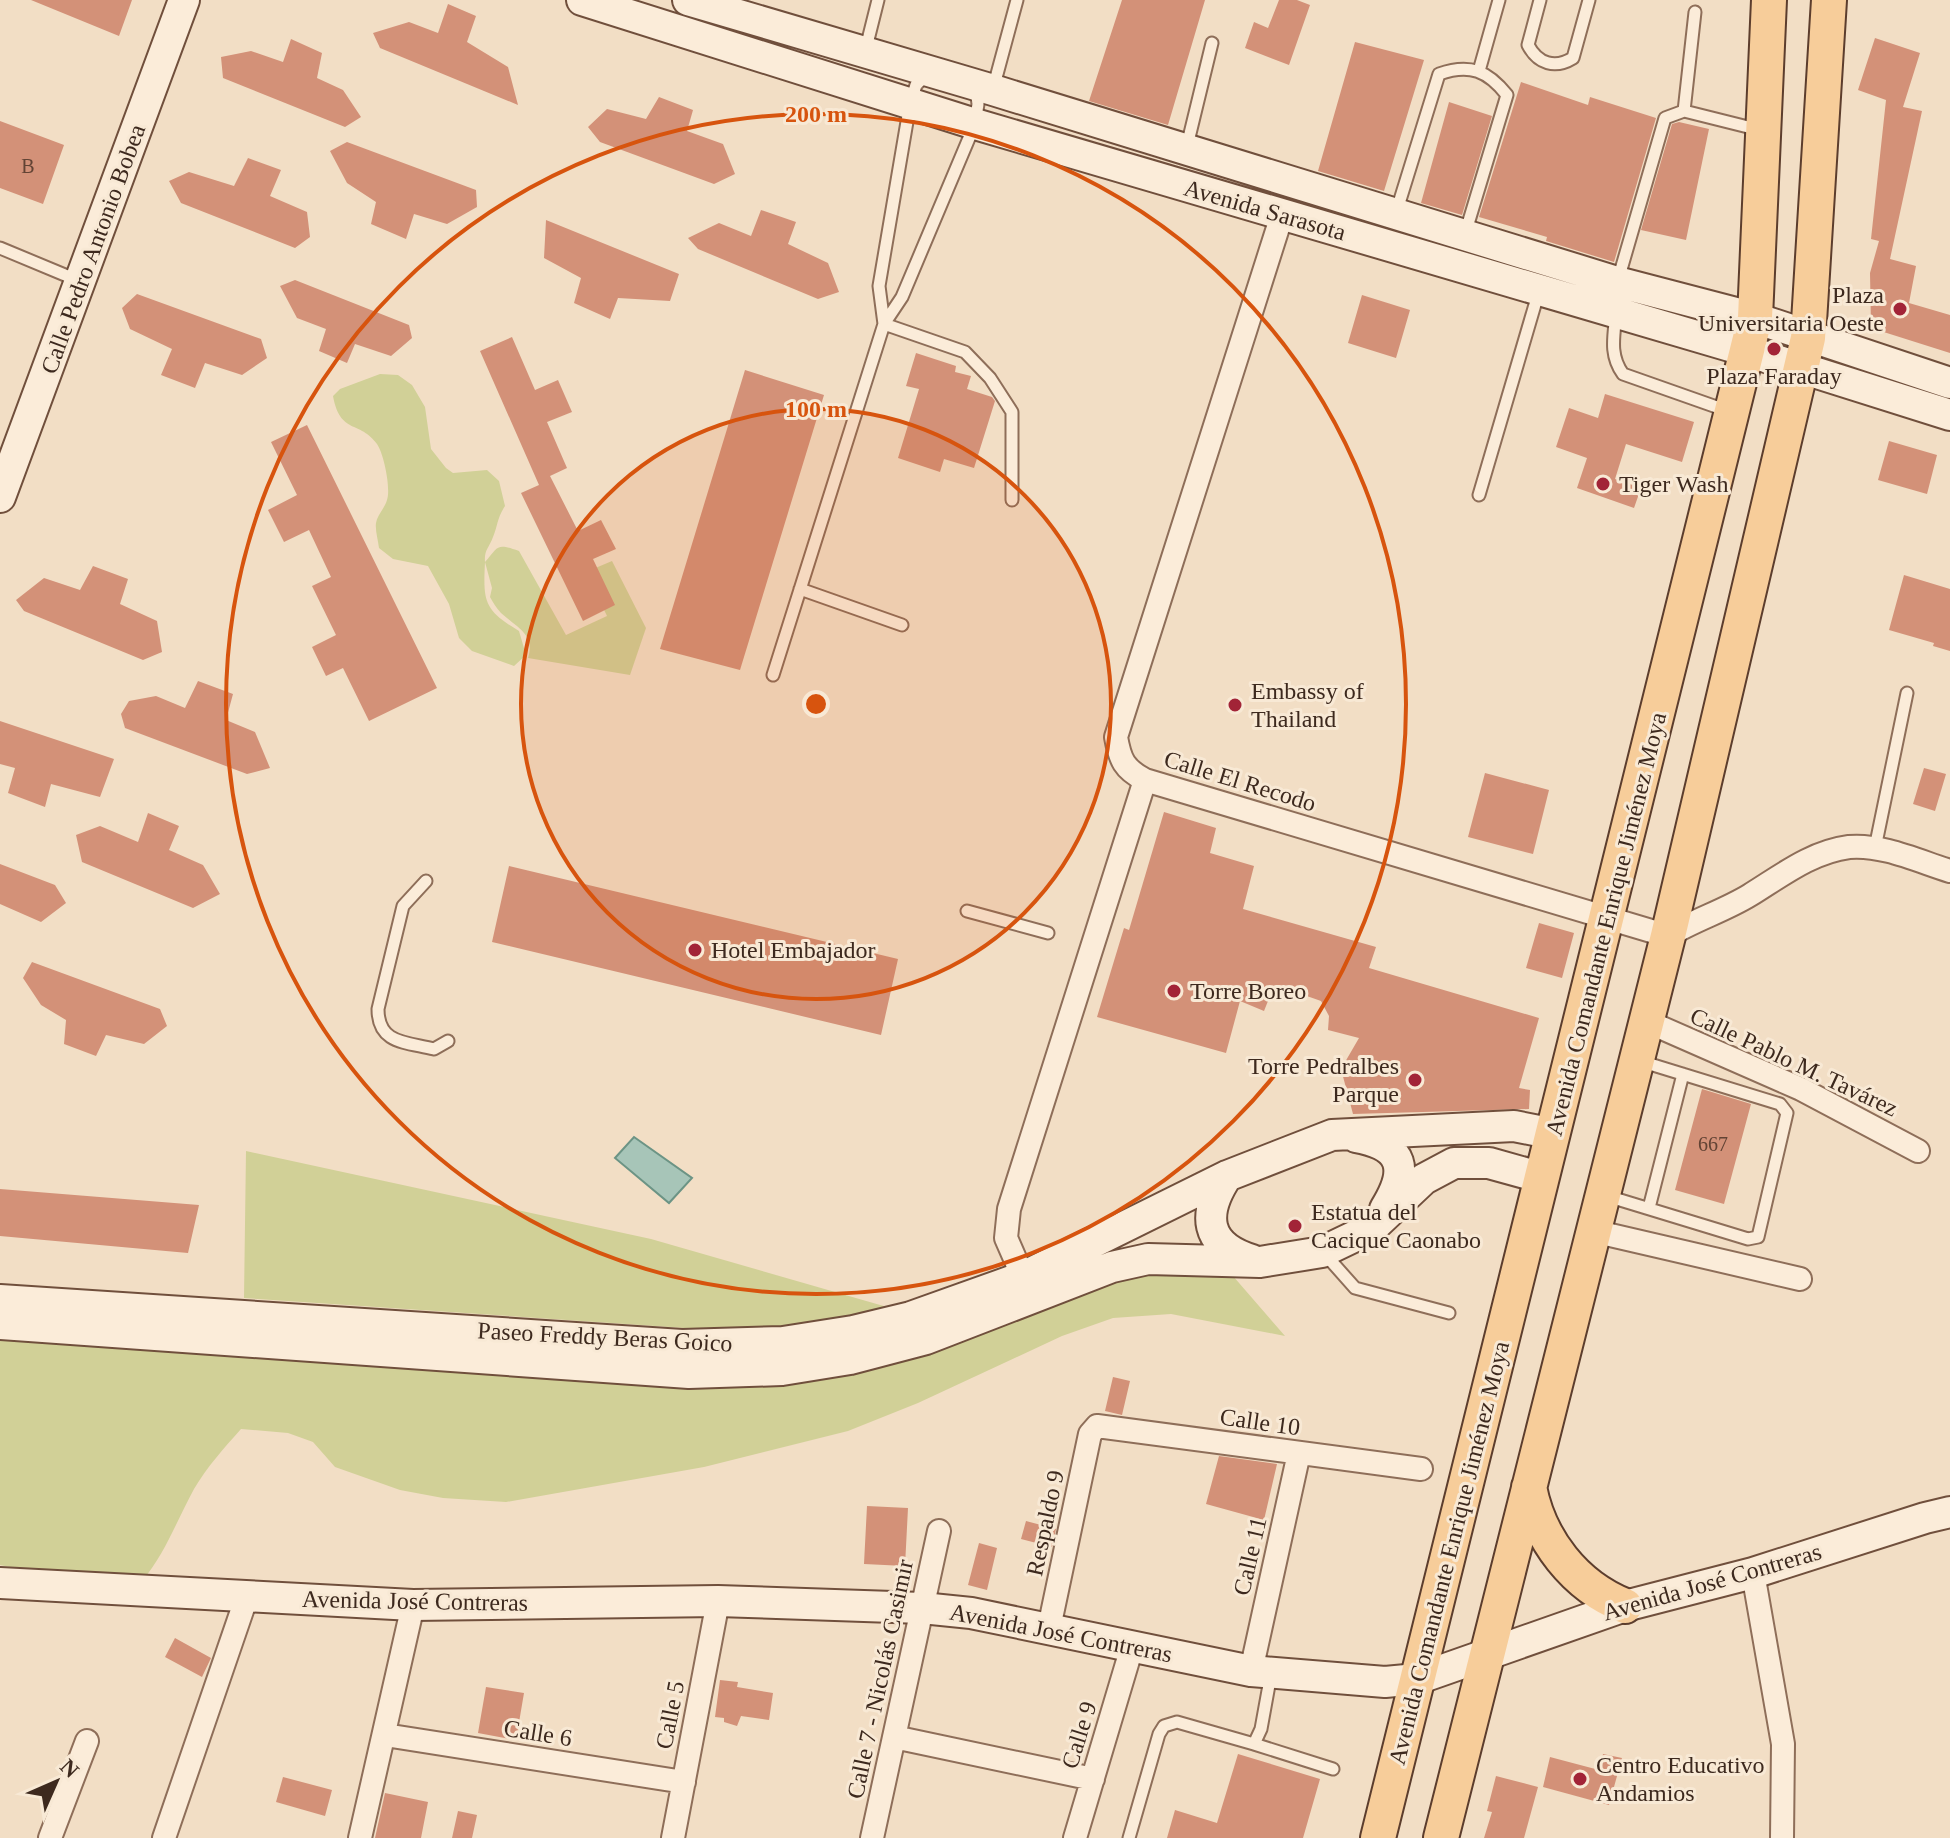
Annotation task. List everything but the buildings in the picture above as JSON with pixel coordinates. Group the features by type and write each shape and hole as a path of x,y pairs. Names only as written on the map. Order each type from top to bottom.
{"main road":[{"name":"Calle Pedro Antonio Bobea","path":"0,497 184,0"},
{"name":"Avenida Sarasota","path":"582,0 975,124 1747,351 1805,353 1950,383"},
{"name":"Avenida Comandante Enrique Jiménez Moya","path":"1378,1838 1755,318 1769,0"},
{"path":"1441,1838 1668,936 1805,353 1829,0"},
{"name":"Avenida Sarasota","path":"700,2 1617,282 1755,318 1805,353 1950,415"},
{"name":"Paseo Freddy Beras Goico","path":"0,1324 157,1322 682,1345 783,1342 853,1331 911,1317 1023,1277 1227,1176 1332,1135 1514,1126 1554,1134"},
{"path":"1332,1135 1380,1143 1395,1155 1399,1163 1399,1183 1372,1228"},
{"name":"Paseo Freddy Beras Goico","path":"0,1300 157,1322 689,1373 782,1370 850,1359 926,1339 1112,1267 1148,1259 1260,1262 1322,1252 1372,1228 1424,1179 1454,1163 1489,1163 1543,1178"},
{"path":"1227,1176 1216,1192 1210,1210 1213,1233 1231,1251 1260,1262"},
{"path":"1529,1487 1534,1514 1561,1556 1603,1597 1625,1606"},
{"name":"Avenida José Contreras","path":"0,1583 413,1605 718,1601 922,1608 971,1613 1261,1671 1385,1682 1417,1679 1625,1606 1753,1573 1950,1512"}],"street":[{"name":"Calle El Recodo","path":"1282,215 1116,737 1121,762 1130,772 1145,780 1668,936"},
{"path":"1023,1277 1006,1238 1009,1209 1145,780"},
{"path":"1668,936 1749,895 1783,872 1822,854 1849,847 1875,848 1950,871"},
{"name":"Calle Pablo M. Tavárez","path":"1646,1021 1801,1089 1918,1151"},
{"path":"1593,1231 1800,1279"},
{"name":"Calle 10","path":"1093,1429 1097,1426 1421,1469"},
{"name":"Respaldo 9","path":"1049,1628 1093,1429"},
{"name":"Calle 11","path":"1261,1671 1299,1453"},
{"name":"Calle 7 - Nicolás Casimir","path":"872,1838 939,1531"},
{"path":"1753,1573 1783,1744 1782,1838"},
{"path":"164,1838 247,1596"},
{"name":"Calle 5","path":"673,1838 718,1601"},
{"path":"360,1838 413,1605"},
{"name":"Calle 9","path":"1075,1838 1132,1647"},
{"name":"Calle 6","path":"385,1735 684,1782"},
{"path":"894,1737 1093,1779"},
{"path":"50,1838 87,1741"}],"lane":[{"path":"865,53 878,0"},
{"path":"773,675 884,324 902,297 975,124 978,104 1017,0"},
{"path":"1479,71 1499,0"},
{"path":"1540,0 1528,45 1539,60 1556,64 1573,58 1589,0"},
{"path":"1684,111 1695,12"},
{"path":"1186,150 1212,43"},
{"path":"1396,214 1439,74 1452,69 1479,71 1496,80 1507,95 1465,234"},
{"path":"884,324 879,286 910,104 916,85 929,72"},
{"path":"1617,282 1665,118 1684,111 1764,131"},
{"path":"0,248 81,282"},
{"path":"1479,495 1539,291"},
{"path":"1616,313 1613,352 1615,363 1623,374 1732,412"},
{"path":"884,324 965,352 990,378 1012,412 1012,500"},
{"path":"800,589 902,625"},
{"path":"1875,848 1907,693"},
{"path":"426,881 410,897 400,915 378,1009 378,1023 383,1032 393,1039 434,1049 448,1041"},
{"path":"967,911 1048,933"},
{"path":"1603,1194 1748,1239 1758,1237 1787,1113 1780,1104 1636,1060"},
{"path":"1649,1208 1683,1074"},
{"path":"1322,1252 1355,1288 1449,1313"},
{"path":"1254,1744 1261,1729 1261,1671"},
{"path":"1129,1838 1164,1726 1177,1722 1333,1769"}],"shaded area":[{"path":"380,374 398,375 412,385 425,407 431,449 446,468 453,473 487,470 499,481 505,506 485,555 485,587 492,610 519,631 526,655 514,666 472,651 459,638 449,604 428,566 393,559 379,548 376,523 388,495 382,455 371,437 340,417 333,396 340,389"},
{"path":"499,548 519,551 566,635 607,616 586,572 612,561 646,628 630,675 528,658 527,637 499,611 490,597 492,588 485,562"},
{"path":"634,1137 692,1178 669,1203 615,1158"},
{"path":"246,1151 651,1239 901,1311 758,1333 244,1298"},
{"path":"1154,1268 1233,1276 1285,1336 1171,1314 1113,1318 1062,1336 918,1403 848,1431 704,1467 506,1502 443,1498 400,1490 335,1467 313,1442 288,1433 241,1429 199,1481 164,1548 142,1581 65,1578 0,1565 0,1335 701,1384"}],"place":[{"name":"Plaza Universitaria Oeste","path":"1900,309"},
{"name":"Plaza Faraday","path":"1774,349"},
{"name":"Tiger Wash","path":"1603,484"},
{"name":"Embassy of Thailand","path":"1235,705"},
{"name":"Hotel Embajador","path":"695,950"},
{"name":"Torre Boreo","path":"1174,991"},
{"name":"Torre Pedralbes Parque","path":"1415,1080"},
{"name":"Estatua del Cacique Caonabo","path":"1295,1226"},
{"name":"Centro Educativo Andamios","path":"1580,1779"}]}
